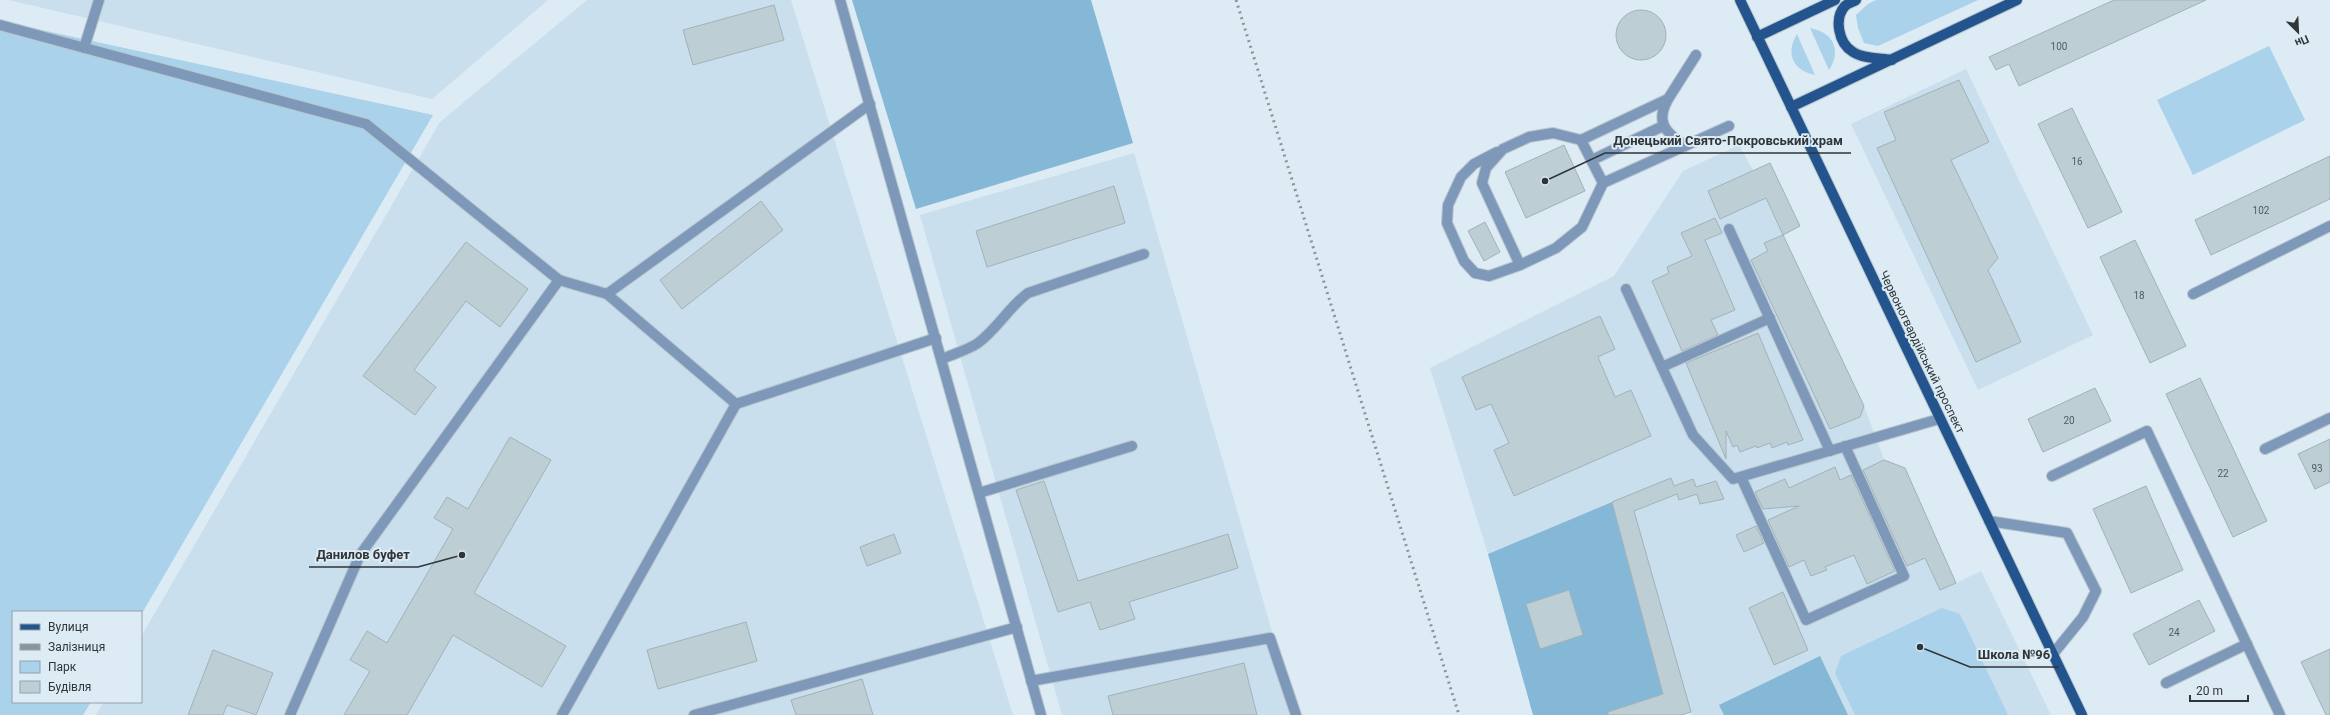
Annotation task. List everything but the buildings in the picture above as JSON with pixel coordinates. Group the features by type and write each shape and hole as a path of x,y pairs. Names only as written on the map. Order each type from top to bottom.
{"main road":[{"name":"Червоногвардійський проспект","path":"1740,0 2082,715"},
{"path":"1757,37 1835,0"},
{"path":"1856,0 1846,5 1839,16 1839,31 1845,44 1853,53 1892,60"},
{"path":"1790,107 2017,0"}],"lane":[{"path":"84,48 99,0"},
{"path":"840,0 1041,715"},
{"path":"0,25 366,124 559,280 607,294 736,404"},
{"path":"1686,146 1673,138 1663,126 1662,110 1696,55"},
{"path":"1668,99 1581,140 1552,133 1529,137 1474,164 1461,177 1448,205 1447,223 1464,260 1475,273 1489,276 1520,265 1556,248 1582,227 1603,183 1729,126"},
{"path":"607,294 870,104"},
{"path":"1592,160 1663,126"},
{"path":"1581,140 1603,183"},
{"path":"1503,149 1486,168 1482,183 1520,265"},
{"path":"2193,294 2330,226"},
{"path":"1729,229 1830,451"},
{"path":"942,359 978,343 1000,322 1014,303 1028,293 1144,254"},
{"path":"290,715 360,555 559,280"},
{"path":"1626,289 1693,435 1732,479 1939,418"},
{"path":"1662,367 1770,318"},
{"path":"562,715 736,404 936,338"},
{"path":"2265,449 2330,418"},
{"path":"2052,476 2148,431 2280,715"},
{"path":"979,492 1132,446"},
{"path":"1740,477 1806,620 1904,576 1845,446"},
{"path":"1989,522 2067,533 2096,591 2083,617 2053,654"},
{"path":"694,715 1017,627"},
{"path":"1032,681 1270,638 1296,715"},
{"path":"2166,683 2247,644"}],"shaded area":[{"path":"9,0 548,0 432,99"},
{"path":"587,0 791,0 1013,715 96,715 102,703 142,703 142,635 440,122"},
{"path":"852,0 1091,0 1133,143 916,209"},
{"path":"1966,69 2093,335 1978,390 1851,124"},
{"path":"1739,145 1753,170 1770,163 1800,226 1783,235 1864,406 1884,459 1905,468 1956,583 1981,571 2051,715 1692,715 1690,712 1669,715 1612,502 1488,554 1430,368 1614,276 1683,171"},
{"path":"1134,153 1296,715 1062,715 920,215"},
{"path":"1612,502 1669,715 1533,715 1488,554"},
{"path":"1820,656 1848,715 1724,715 1719,705"}],"green space":[{"path":"1876,0 1978,0 1878,46 1864,43 1858,28 1856,15 1868,4"},
{"path":"0,21 433,115 142,613 142,611 12,611 12,703 90,703 83,715 0,715"},
{"path":"1810,28 1824,33 1833,43 1835,56 1829,70"},
{"path":"1797,34 1815,75 1801,70 1793,60 1793,41"},
{"path":"2269,46 2305,120 2193,175 2157,100"},
{"path":"1942,608 1960,614 2008,715 1855,715 1835,673 1841,656"}],"railway":[{"path":"1236,0 1459,715"}],"place":[{"name":"Донецький Свято-Покровський храм","path":"1545,181"},
{"name":"Данилов буфет","path":"462,555"},
{"name":"Школа №96","path":"1920,647"}]}
